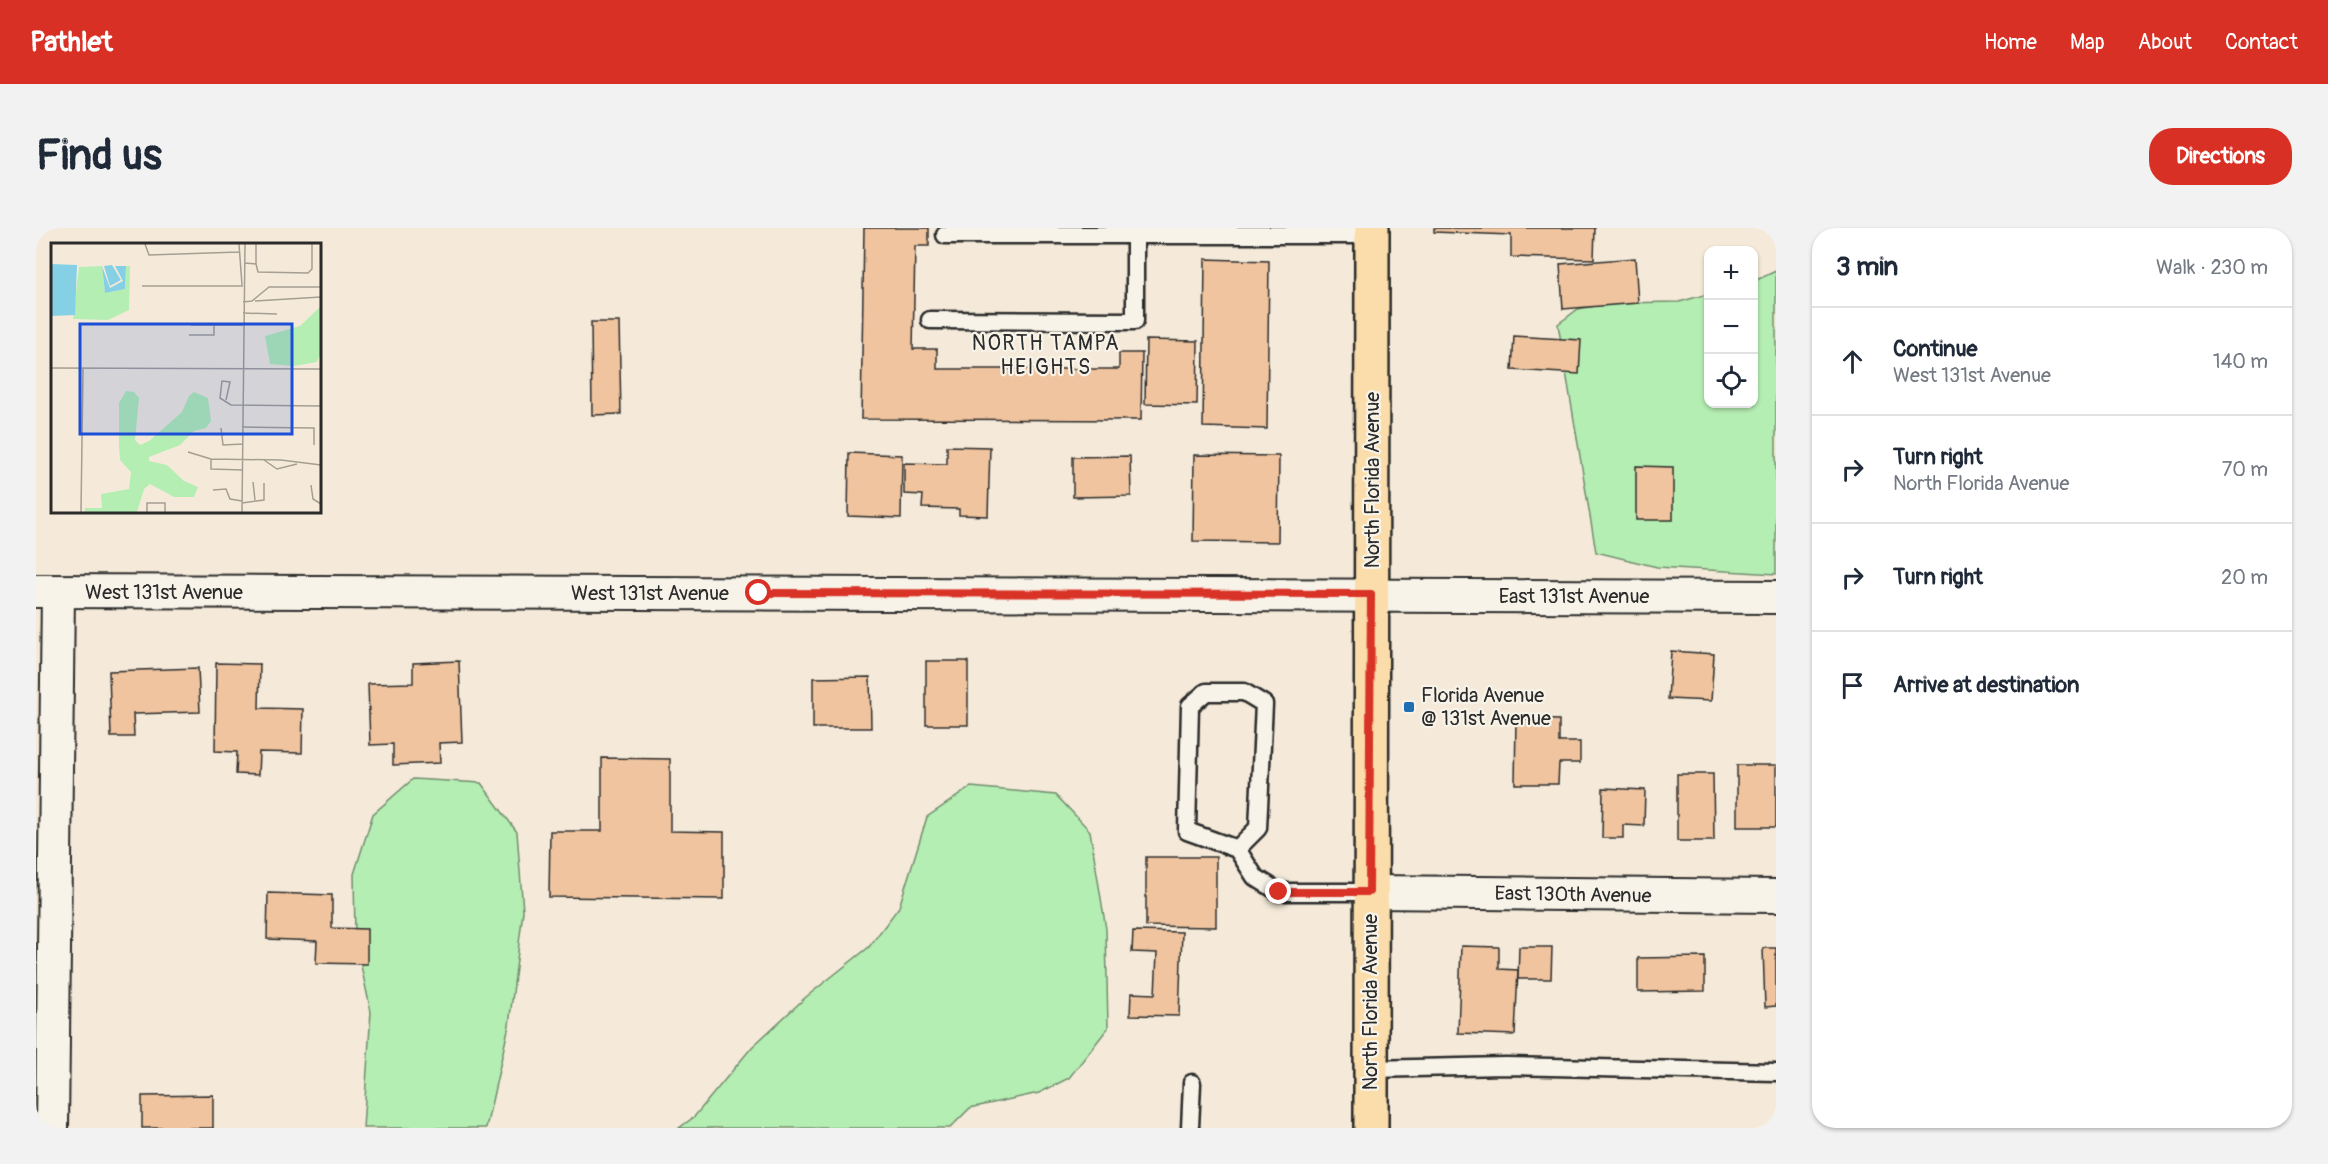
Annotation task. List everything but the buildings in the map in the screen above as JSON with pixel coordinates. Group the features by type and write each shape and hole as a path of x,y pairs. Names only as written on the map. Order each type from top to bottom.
{"main road":[{"name":"North Florida Avenue","path":"1371,1128 1369,892 1372,232"}],"street":[{"name":"West 131st Avenue","path":"47,592 1371,594"},
{"path":"47,592 52,1128"},
{"name":"East 131st Avenue","path":"1371,594 1776,597"},
{"name":"East 130th Avenue","path":"1369,892 1776,896"}],"lane":[{"path":"945,236 1372,232"},
{"path":"930,320 1135,321 1135,236"},
{"path":"1237,849 1258,828 1264,704 1244,692 1206,692 1190,706 1187,831 1237,849 1255,877 1279,892 1369,892"},
{"path":"1370,1069 1505,1066 1776,1072"},
{"path":"1190,1128 1192,1083"}],"green space":[{"path":"1776,271 1776,574 1657,567 1596,552 1558,324 1578,309 1614,303 1679,302 1704,295 1704,408 1758,408 1758,279"},
{"path":"413,779 481,783 517,832 523,911 509,1025 486,1128 363,1128 371,1012 355,938 354,874 373,814"},
{"path":"971,787 1056,795 1090,831 1106,929 1108,1028 1069,1078 1039,1093 970,1108 950,1128 679,1128 694,1117 752,1047 806,997 869,947 899,907 927,817"}],"place":[{"name":"Florida Avenue @ 131st Avenue","path":"1409,707"}],"district":[{"name":"NORTH TAMPA HEIGHTS","path":"1046,355"}],"route":[{"path":"759,593 1371,594 1369,892 1279,892"}]}
